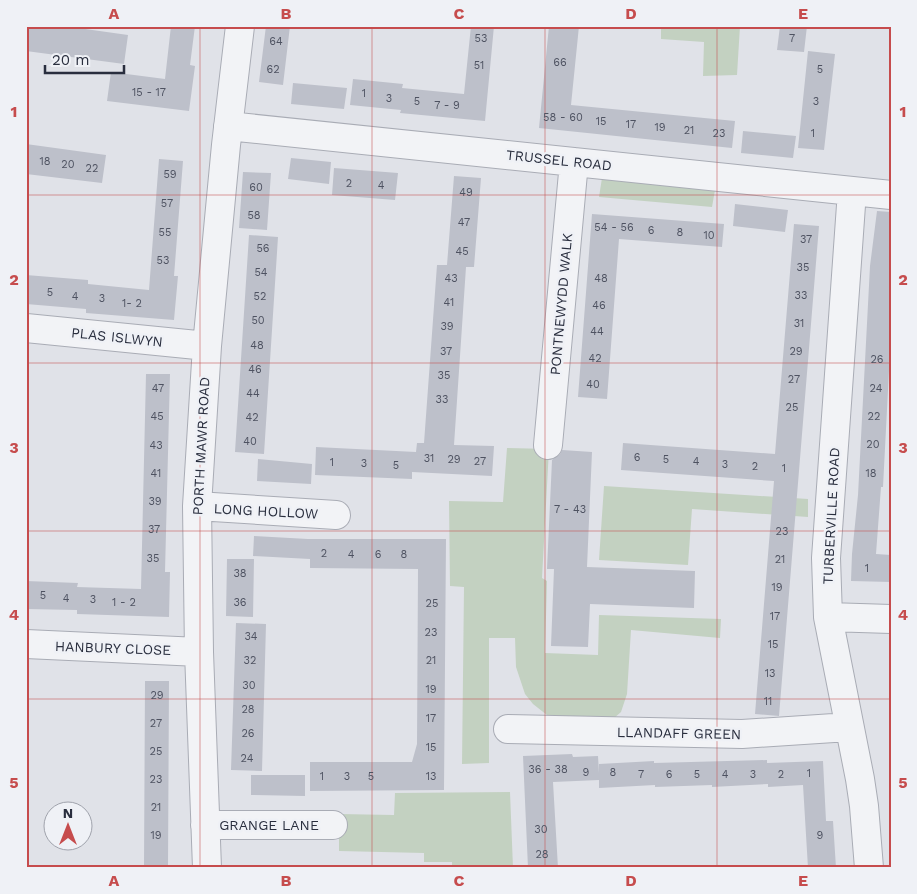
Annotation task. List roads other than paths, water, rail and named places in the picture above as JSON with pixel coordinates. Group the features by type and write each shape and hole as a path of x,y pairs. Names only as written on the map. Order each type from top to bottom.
{"street":[{"name":"PORTH MAWR ROAD","path":"207,868 197,506 207,346 228,126 240,26"},
{"name":"TRUSSEL ROAD","path":"228,126 891,195"},
{"name":"PONTNEWYDD WALK","path":"548,446 574,162"},
{"name":"TURBERVILLE ROAD","path":"852,191 826,558 828,618 864,806 868,868"},
{"name":"PLAS ISLWYN","path":"26,328 207,346"},
{"name":"LONG HOLLOW","path":"197,506 336,515"},
{"path":"828,618 891,619"},
{"name":"HANBURY CLOSE","path":"26,644 200,652"},
{"name":"LLANDAFF GREEN","path":"508,729 742,734 849,727"},
{"name":"GRANGE LANE","path":"205,825 332,825"}]}
